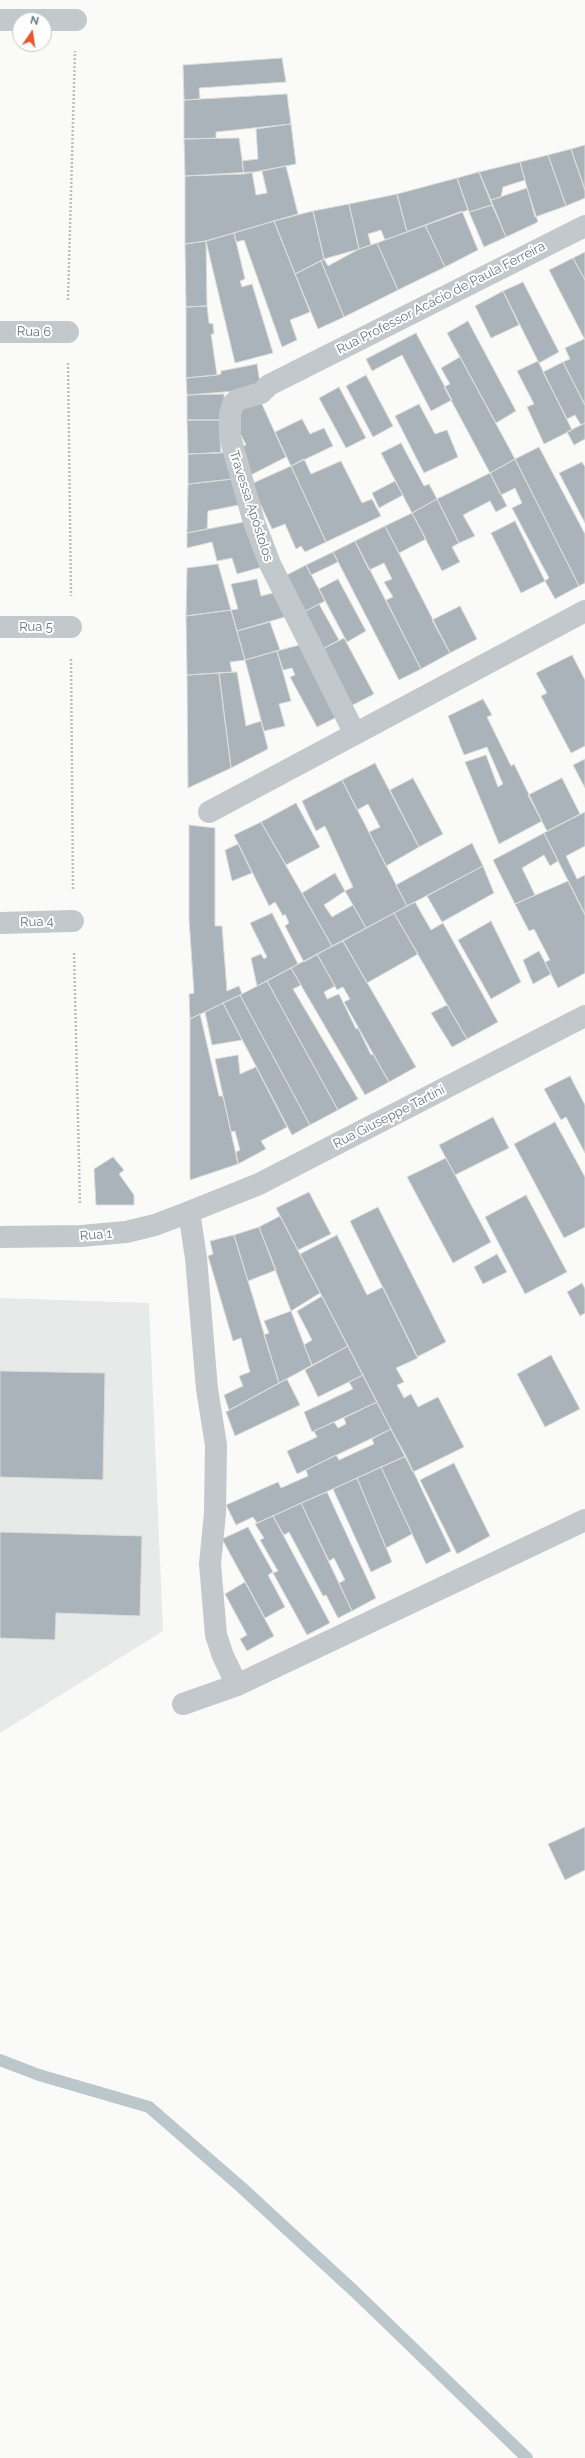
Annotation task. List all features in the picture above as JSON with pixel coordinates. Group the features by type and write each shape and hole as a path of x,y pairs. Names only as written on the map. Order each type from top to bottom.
{"street":[{"path":"0,20 76,20"},
{"name":"Rua Professor Acácio de Paula Ferreira","path":"297,371 585,226"},
{"name":"Rua 6","path":"0,332 68,332"},
{"name":"Travessa Apóstolos","path":"297,371 269,385 261,393 236,400 230,414 230,437 252,514 270,564 355,734"},
{"path":"209,812 585,611"},
{"name":"Rua 5","path":"0,627 71,627"},
{"name":"Rua 4","path":"0,923 73,921"},
{"name":"Rua Giuseppe Tartini","path":"189,1212 259,1184 585,1016"},
{"path":"189,1212 196,1258 207,1389 216,1445 215,1513 210,1564 216,1635 223,1656 237,1685"},
{"name":"Rua 1","path":"0,1237 81,1236 126,1232 155,1225 189,1212"},
{"path":"183,1704 237,1685 585,1520"}],"shaded area":[{"path":"0,1298 149,1303 163,1631 0,1733"}],"building":[{"path":"282,58 286,82 199,88 200,99 184,100 183,65"},
{"path":"287,94 291,124 216,132 216,138 184,139 184,100"},
{"path":"291,124 296,164 244,174 242,161 258,159 256,129"},
{"path":"239,138 244,174 185,176 184,139"},
{"path":"585,145 585,190 571,149"},
{"path":"571,149 585,190 585,198 566,206 548,155"},
{"path":"548,155 566,206 535,217 520,162"},
{"path":"520,162 525,180 503,187 501,197 491,200 479,172"},
{"path":"286,166 298,214 206,241 185,244 185,176 252,172 256,195 267,193 262,171"},
{"path":"479,172 492,205 469,212 457,178"},
{"path":"457,178 468,210 407,232 397,194"},
{"path":"527,188 538,222 506,237 491,200"},
{"path":"397,194 407,232 385,240 381,230 368,234 371,245 359,249 349,204"},
{"path":"349,204 359,249 324,259 313,211"},
{"path":"492,205 506,237 484,247 469,212"},
{"path":"313,211 324,259 295,274 274,221"},
{"path":"462,211 478,250 445,267 425,225"},
{"path":"274,221 310,312 290,320 297,340 282,347 244,240 236,242 234,233"},
{"path":"425,225 445,267 398,290 377,243"},
{"path":"234,233 245,279 240,281 242,287 252,284 273,353 235,363 206,241"},
{"path":"206,241 207,306 186,307 185,244"},
{"path":"377,243 398,290 344,317 321,261 324,259 328,266 359,249"},
{"path":"585,252 585,280 573,258"},
{"path":"573,258 585,280 585,340 549,270"},
{"path":"321,261 344,317 318,329 295,274"},
{"path":"523,282 559,352 539,363 503,291"},
{"path":"503,291 519,325 491,338 475,306"},
{"path":"207,306 209,323 213,324 214,334 211,334 217,375 186,378 186,307"},
{"path":"468,321 516,411 496,423 447,333"},
{"path":"416,333 452,400 431,411 402,355 372,371 366,359"},
{"path":"584,339 585,405 563,362 570,359 565,348"},
{"path":"460,357 515,459 490,473 444,387 450,384 441,368"},
{"path":"538,361 572,430 544,444 527,407 534,404 517,371"},
{"path":"563,362 585,405 585,423 581,425 575,415 567,419 543,372"},
{"path":"257,364 261,389 187,395 186,378 217,375 221,374 221,371"},
{"path":"366,375 393,426 373,437 346,386"},
{"path":"339,387 366,438 346,448 319,398"},
{"path":"224,394 225,420 187,420 187,395"},
{"path":"260,400 286,457 247,477 236,448 246,445 236,425 235,409"},
{"path":"419,404 435,434 447,430 458,457 424,473 395,416"},
{"path":"302,419 310,434 324,428 333,446 291,466 275,432"},
{"path":"187,420 219,420 221,453 188,454"},
{"path":"585,423 585,439 574,445 567,432"},
{"path":"401,443 424,486 429,484 437,499 412,513 381,453"},
{"path":"539,447 585,534 585,583 579,586 515,459"},
{"path":"231,452 233,479 188,484 188,454"},
{"path":"304,459 311,474 341,461 362,503 372,499 381,516 326,542 291,466"},
{"path":"515,459 579,586 555,599 545,581 549,578 512,508 522,503 515,488 501,495 490,473"},
{"path":"582,462 585,467 585,523 559,473"},
{"path":"291,466 326,542 305,552 301,546 296,549 285,524 272,529 251,484"},
{"path":"490,473 507,506 496,512 490,501 463,515 475,536 459,543 437,499"},
{"path":"233,479 239,505 208,511 207,529 187,533 188,484"},
{"path":"395,481 403,495 379,508 372,493"},
{"path":"437,499 459,543 452,547 460,562 442,571 412,513"},
{"path":"412,513 426,539 399,553 385,526"},
{"path":"249,521 262,567 237,574 232,558 217,561 212,542 187,548 187,533"},
{"path":"515,521 545,581 521,593 491,533"},
{"path":"385,526 450,653 421,669 386,600 393,597 384,582 392,579 384,563 369,570 355,541"},
{"path":"355,541 421,669 399,680 333,552"},
{"path":"333,552 338,562 311,575 306,565"},
{"path":"218,564 231,610 186,616 187,568"},
{"path":"306,565 325,601 300,614 281,578"},
{"path":"257,579 261,596 277,592 288,616 237,631 231,610 238,609 231,584"},
{"path":"338,579 366,631 347,642 319,589"},
{"path":"319,604 339,640 319,651 300,614"},
{"path":"460,606 477,639 450,653 432,620"},
{"path":"231,610 245,660 230,662 232,672 187,675 186,616"},
{"path":"270,622 280,650 245,660 237,631"},
{"path":"344,638 374,694 349,707 319,651"},
{"path":"303,644 341,715 317,727 290,677 295,675 292,668 283,670 277,651"},
{"path":"277,651 291,701 279,704 285,726 264,731 245,660"},
{"path":"572,655 585,680 585,746 571,753 541,696 547,693 536,673"},
{"path":"237,672 246,726 261,721 268,749 231,768 219,673"},
{"path":"219,673 231,768 188,788 187,675"},
{"path":"483,699 492,715 487,717 511,766 514,764 542,821 499,844 465,762 486,755 498,787 503,784 487,747 464,755 448,716"},
{"path":"585,759 585,788 573,765"},
{"path":"375,763 419,847 386,866 369,832 380,827 368,804 357,810 342,780"},
{"path":"413,778 443,834 419,847 390,790"},
{"path":"562,778 580,814 547,831 528,795"},
{"path":"342,780 407,906 366,928 345,891 353,887 325,826 316,831 302,801"},
{"path":"296,803 320,847 286,865 261,822"},
{"path":"585,812 585,846 566,856 577,879 585,875 585,914 544,833"},
{"path":"261,822 332,946 304,962 285,926 289,923 285,914 283,916 275,902 269,906 234,835"},
{"path":"189,825 215,828 215,926 222,926 227,991 239,986 242,994 190,1019 189,994 194,993 189,919"},
{"path":"544,833 558,861 550,866 544,855 522,868 535,895 515,904 493,860"},
{"path":"472,843 483,866 407,906 396,885"},
{"path":"238,844 252,873 232,881 225,850"},
{"path":"483,866 494,893 442,922 427,896"},
{"path":"335,873 345,891 324,905 332,917 353,905 366,928 332,946 302,893"},
{"path":"568,881 585,915 585,973 558,988 545,962 550,960 534,929 529,931 515,904"},
{"path":"415,902 431,930 443,923 498,1022 467,1039 394,913"},
{"path":"272,913 298,964 257,986 251,958 261,954 264,959 267,957 250,923"},
{"path":"394,913 418,954 367,983 343,941"},
{"path":"491,921 521,982 491,999 458,940"},
{"path":"343,941 416,1067 389,1082 344,1002 350,999 343,987 337,990 317,954"},
{"path":"539,951 551,974 533,984 523,960"},
{"path":"317,954 335,986 324,992 327,999 339,994 356,1029 358,1028 371,1055 373,1054 389,1082 365,1095 291,968"},
{"path":"291,968 301,985 293,989 358,1099 338,1110 267,981"},
{"path":"267,981 338,1110 310,1125 240,995"},
{"path":"240,995 310,1125 292,1135 223,1003"},
{"path":"223,1003 242,1040 212,1045 205,1012"},
{"path":"447,1005 467,1039 452,1047 431,1013"},
{"path":"200,1014 219,1096 223,1096 238,1164 190,1180 190,1019"},
{"path":"238,1055 240,1074 256,1067 287,1127 261,1141 266,1149 238,1164 236,1152 240,1150 235,1131 231,1132 215,1059"},
{"path":"570,1076 585,1105 585,1153 566,1117 561,1120 544,1089"},
{"path":"493,1117 509,1148 455,1175 439,1145"},
{"path":"555,1122 585,1177 585,1227 564,1238 514,1144"},
{"path":"113,1157 124,1170 119,1174 134,1195 134,1205 96,1205 94,1169"},
{"path":"446,1158 491,1242 453,1263 407,1177"},
{"path":"309,1192 331,1234 298,1250 276,1208"},
{"path":"526,1195 567,1272 525,1294 485,1217"},
{"path":"378,1207 446,1342 417,1357 350,1221"},
{"path":"280,1216 320,1293 291,1311 259,1227"},
{"path":"259,1227 276,1270 248,1281 234,1235"},
{"path":"234,1235 279,1383 229,1410 224,1395 243,1386 239,1376 250,1372 241,1338 233,1341 208,1256 213,1254 210,1241"},
{"path":"337,1235 367,1295 383,1287 418,1358 396,1368 404,1382 397,1385 404,1398 411,1394 418,1407 438,1397 464,1447 413,1472 300,1254"},
{"path":"497,1254 507,1272 483,1284 474,1267"},
{"path":"582,1283 585,1289 585,1313 580,1316 567,1292"},
{"path":"322,1296 348,1346 312,1365 304,1345 312,1340 297,1311"},
{"path":"291,1311 312,1365 279,1383 264,1335 269,1333 264,1321"},
{"path":"348,1346 363,1375 318,1397 305,1370"},
{"path":"551,1355 580,1409 545,1427 517,1374"},
{"path":"0,1371 105,1373 103,1480 0,1477"},
{"path":"363,1375 377,1402 312,1432 304,1412 353,1389 349,1382"},
{"path":"287,1379 300,1405 235,1436 226,1412"},
{"path":"377,1402 391,1429 297,1474 287,1451 317,1437 314,1431 334,1422 338,1428 346,1424 344,1418"},
{"path":"391,1429 406,1456 257,1523 253,1517 236,1525 226,1505 278,1482 281,1488 308,1476 306,1470 336,1455 339,1460 374,1444 372,1439"},
{"path":"406,1456 451,1551 426,1564 381,1467"},
{"path":"454,1463 490,1536 457,1554 420,1480"},
{"path":"381,1467 412,1534 386,1548 357,1478"},
{"path":"357,1478 392,1562 371,1572 333,1489"},
{"path":"327,1492 376,1598 352,1611 339,1583 345,1580 334,1558 329,1561 301,1503"},
{"path":"301,1503 352,1611 338,1618 326,1595 323,1596 289,1532 284,1535 273,1516"},
{"path":"273,1516 330,1623 307,1635 273,1573 278,1571 260,1540 264,1538 255,1524"},
{"path":"248,1527 273,1572 268,1575 285,1607 265,1618 222,1539"},
{"path":"0,1532 142,1536 140,1616 56,1613 55,1640 0,1638"},
{"path":"245,1582 274,1636 247,1651 240,1639 247,1635 225,1594"},
{"path":"585,1827 585,1870 565,1880 548,1844"}],"waterway":[{"path":"0,2060 39,2075 149,2107 241,2187 354,2291 527,2458"}]}
